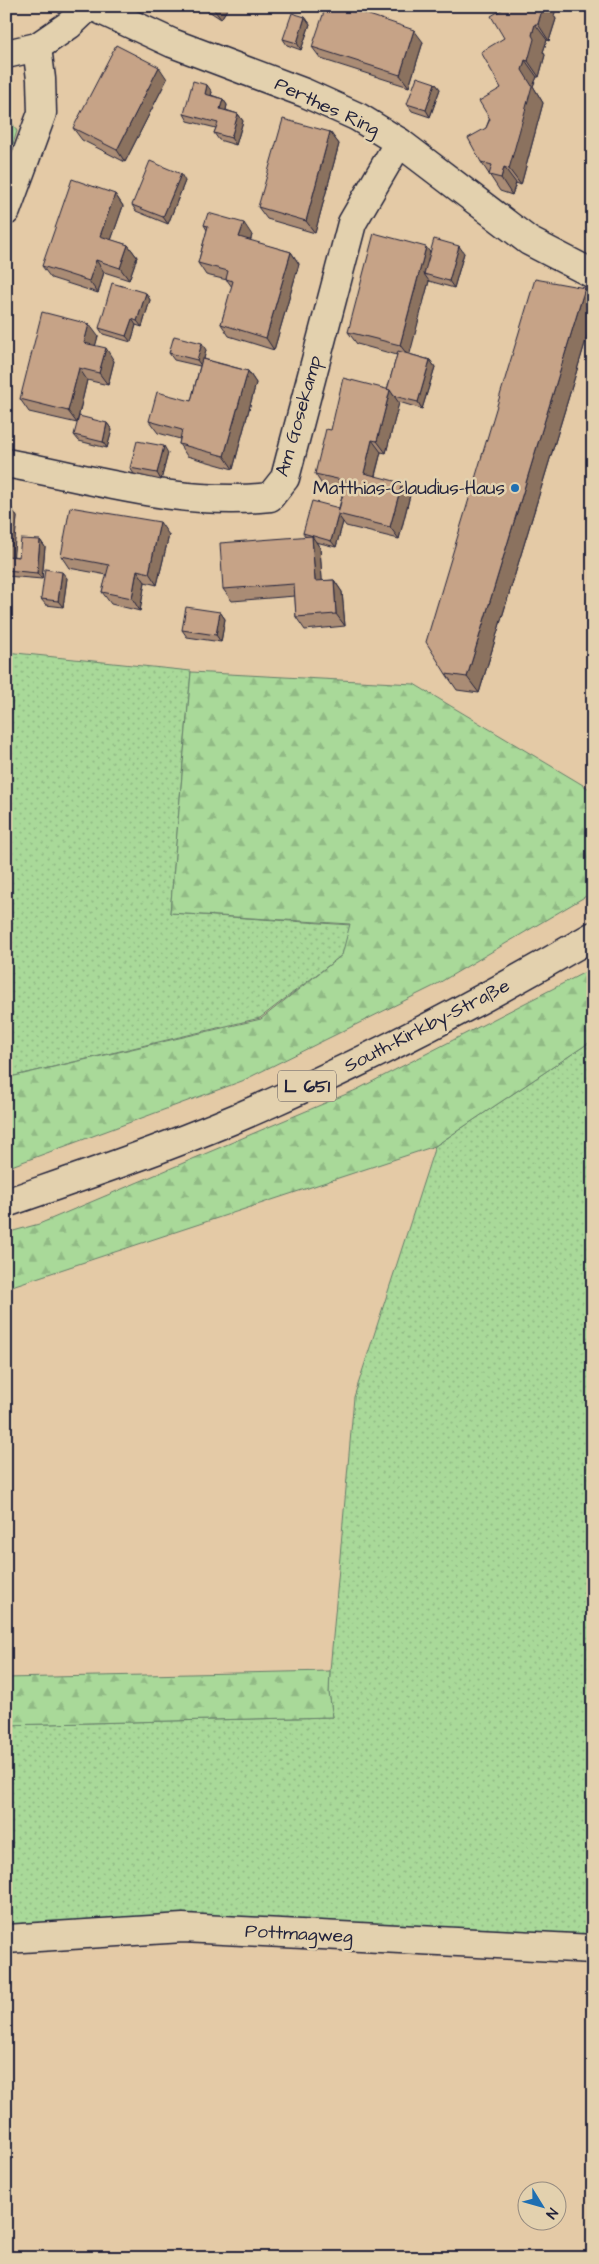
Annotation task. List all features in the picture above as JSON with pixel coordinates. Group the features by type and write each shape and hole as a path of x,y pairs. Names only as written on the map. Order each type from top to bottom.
{"street":[{"path":"6,54 37,47 69,25 90,6"},
{"name":"Perthes Ring","path":"90,6 172,43 305,93 358,117 399,142 529,241 593,274"},
{"path":"6,211 42,113 41,79 37,47"},
{"name":"Am Gosekamp","path":"6,463 165,494 198,498 252,499 270,497 285,478 352,223 399,142"},
{"name":"South-Kirkby-Straße","path":"6,1203 118,1164 270,1104 511,984 593,936"},
{"name":"Pottmagweg","path":"6,1939 183,1928 593,1949"}],"green space":[{"path":"6,113 17,131 6,167"},
{"path":"6,652 191,671 170,913 351,925 342,955 260,1018 6,1078"},
{"path":"191,672 414,684 593,791 593,892 432,987 242,1081 6,1168 6,1078 261,1019 342,955 350,924 170,913"},
{"path":"593,968 593,1040 435,1146 6,1288 6,1233 39,1224 356,1090"},
{"path":"593,1040 593,1942 6,1931 6,1725 333,1717 329,1693 330,1671 354,1397 435,1146"},
{"path":"330,1671 329,1693 333,1717 6,1725 6,1678"}],"building":[{"path":"326,6 342,6 414,30 400,75 312,47"},
{"path":"508,6 543,6 538,24 535,24 532,35 534,39 528,61 525,60 522,70 532,86 509,169 504,167 501,178 489,175 492,165 481,162 468,138 486,128 490,119 479,101 501,88 481,52 504,38 491,16"},
{"path":"292,13 305,17 297,43 283,39"},
{"path":"116,45 159,67 117,150 73,128"},
{"path":"417,77 435,83 426,110 407,104"},
{"path":"193,81 207,85 205,94 223,99 220,109 238,114 231,138 214,133 218,123 184,114"},
{"path":"283,119 330,132 306,221 258,207"},
{"path":"150,161 181,174 163,217 132,205"},
{"path":"72,179 115,194 100,236 128,245 120,268 96,260 89,281 42,266"},
{"path":"208,213 244,223 239,237 291,252 266,338 221,324 233,281 226,279 228,271 198,263 208,226 204,225"},
{"path":"374,233 426,247 400,345 348,332"},
{"path":"434,239 459,246 449,281 424,274"},
{"name":"Matthias-Claudius-Haus","path":"535,279 585,288 467,677 446,674 426,642"},
{"path":"112,283 146,293 137,321 132,319 126,336 99,328"},
{"path":"42,312 89,324 84,343 106,348 99,373 79,368 68,411 20,399"},
{"path":"174,336 202,343 197,360 169,353"},
{"path":"398,351 430,360 418,402 394,396 390,390 387,390"},
{"path":"202,359 248,371 224,456 179,444 182,430 149,421 157,392 191,401"},
{"path":"343,378 390,390 377,441 372,440 364,473 402,483 390,527 338,514 346,481 315,474 326,429 331,430"},
{"path":"79,416 107,423 103,442 74,435"},
{"path":"137,441 164,446 157,473 130,468"},
{"path":"312,501 339,508 331,541 303,533"},
{"path":"6,504 9,504 6,527"},
{"path":"70,507 160,522 149,573 137,570 132,598 102,592 109,565 61,556"},
{"path":"312,536 315,581 334,580 336,614 296,617 294,584 223,589 220,543"},
{"path":"21,539 40,540 37,573 6,570 6,556 19,557"},
{"path":"45,569 62,572 58,601 41,599"},
{"path":"186,607 220,612 216,635 182,630"}],"place":[{"name":"Matthias-Claudius-Haus","path":"515,488"}]}
